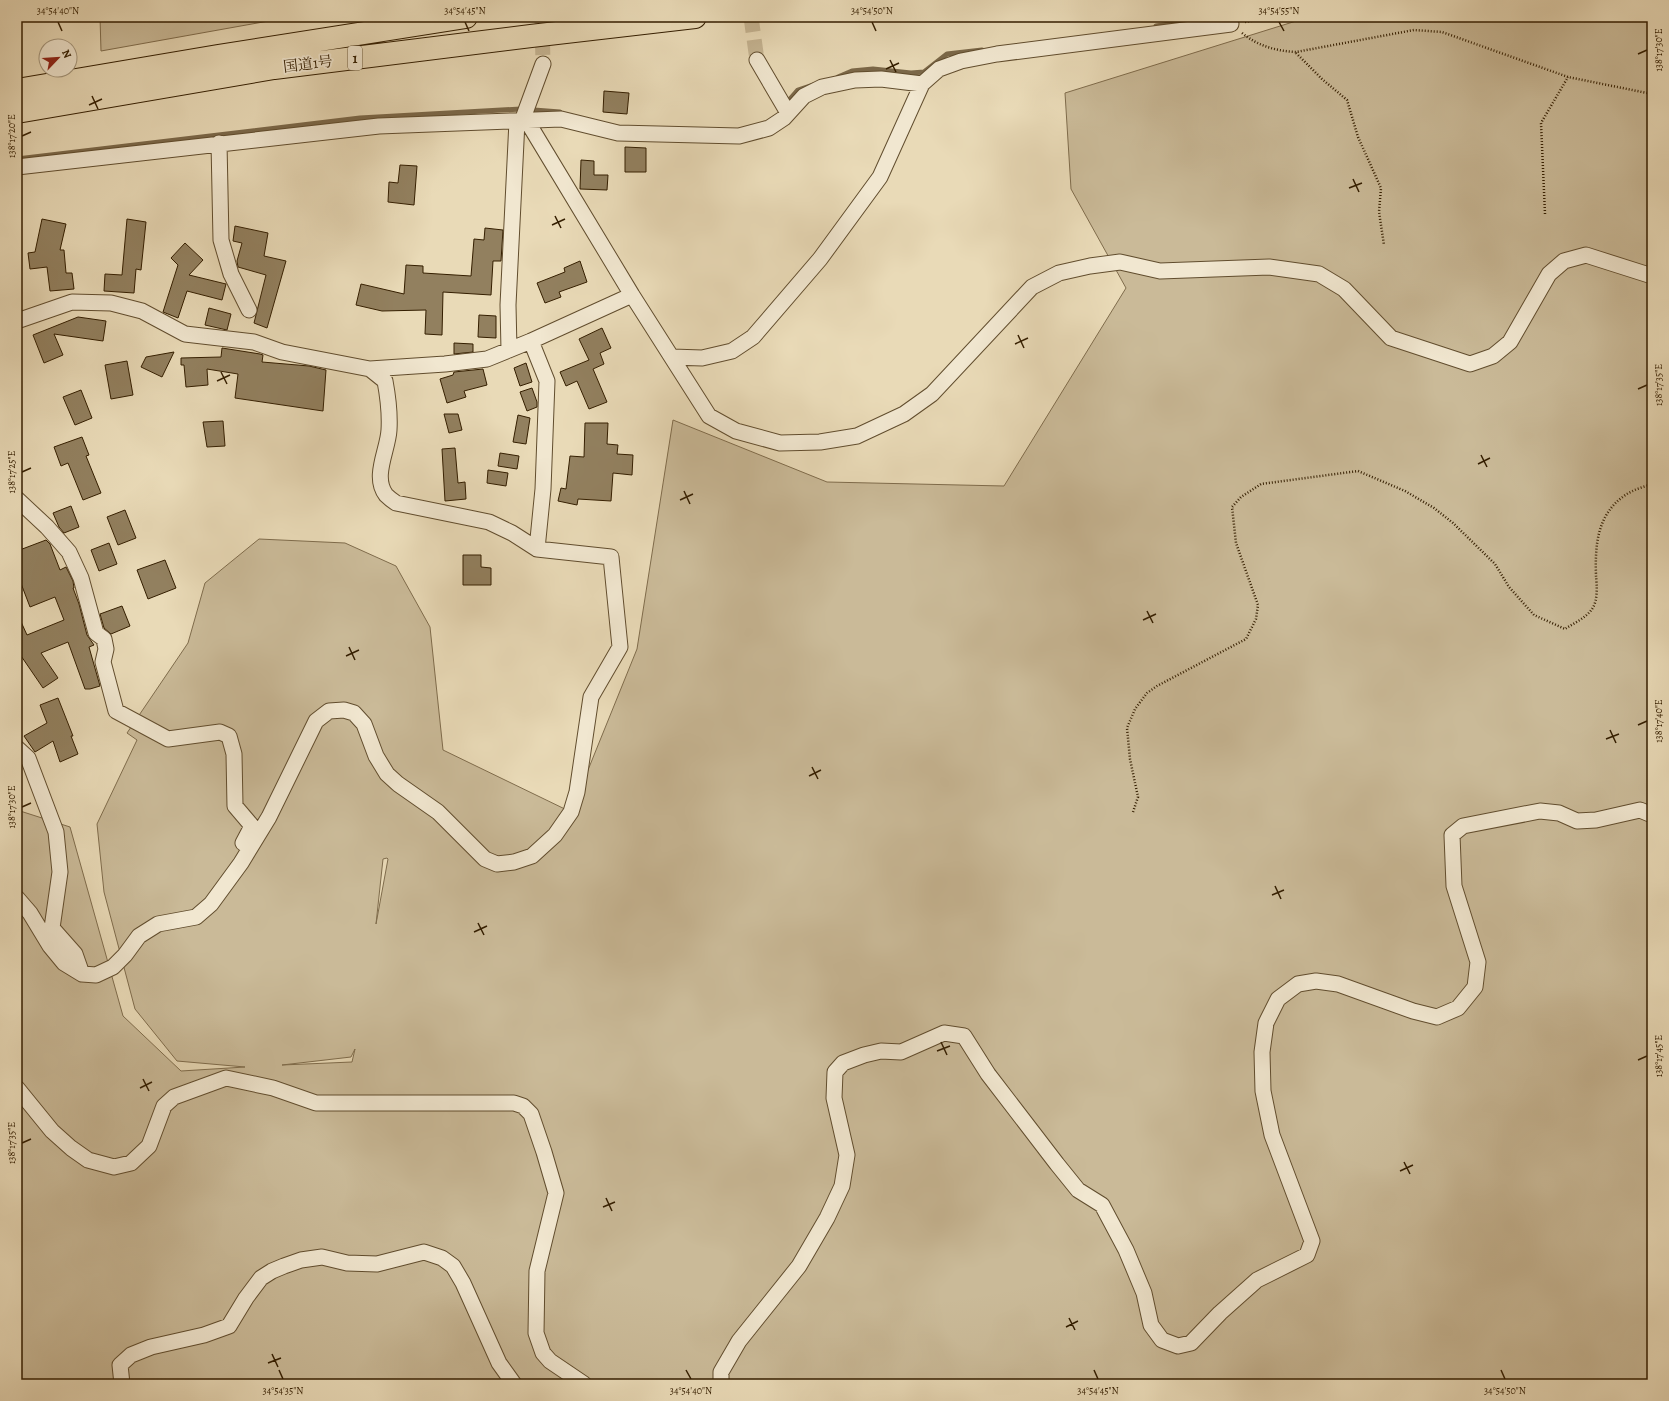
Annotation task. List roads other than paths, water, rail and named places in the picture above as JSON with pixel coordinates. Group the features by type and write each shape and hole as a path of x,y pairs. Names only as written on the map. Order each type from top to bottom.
{"highway":[{"name":"国道1号","path":"17,90 218,56 466,17"},
{"name":"国道1号","path":"17,112 274,68 523,36 695,17"}],"street":[{"path":"672,358 702,358 732,351 753,336 820,259 880,177 922,84 939,69 961,61 997,54 1231,24"},
{"path":"757,60 788,113"},
{"path":"509,350 508,305 522,121 543,64"},
{"path":"17,167 379,126 561,119 618,133 740,136 769,128 788,113 804,96 822,87 855,80 881,79 922,84"},
{"path":"522,121 709,416 736,431 780,443 820,442 857,436 904,414 932,394 1032,287 1059,273 1090,266 1120,262 1160,271 1269,267 1319,274 1344,289 1391,338 1470,364 1493,356 1510,342 1549,274 1564,261 1586,255 1652,276"},
{"path":"219,144 221,240 231,274 249,310"},
{"path":"17,321 72,302 112,303 142,311 185,334 254,342 282,352 370,369 445,364 487,359 531,342 632,295"},
{"path":"531,342 547,381 543,489 536,549"},
{"path":"17,898 30,913 50,946 64,963 82,974 96,975 113,967 125,955 139,936 158,924 196,917 211,904 242,863 269,816 316,721 329,712 344,710 354,713 364,724 376,756 387,774 398,784 438,812 485,859 497,864 514,862 532,856 555,835 571,812 577,792 591,697 620,647 611,558 536,549 512,533 489,522 396,504 386,495 381,482 381,466 389,431 389,412 385,381 370,369"},
{"path":"17,499 47,527 69,552 72,558 81,578 96,633 104,639 106,649 103,662 116,711 168,739 220,732 229,736 234,754 235,806 252,826 226,884"},
{"path":"17,748 28,758 56,832 60,872 52,928 75,954 82,974"},
{"path":"721,1384 721,1372 739,1341 799,1266 827,1218 842,1186 847,1155 834,1098 835,1072 843,1062 864,1055 880,1052 900,1052 944,1033 964,1036 988,1074 1078,1190 1102,1205 1126,1250 1144,1294 1151,1325 1162,1340 1178,1346 1191,1343 1257,1280 1307,1255 1312,1241 1272,1135 1263,1091 1262,1052 1266,1023 1278,999 1298,984 1316,981 1338,984 1413,1011 1437,1017 1458,1008 1475,988 1478,962 1454,886 1452,835 1464,826 1540,811 1559,813 1577,821 1596,820 1640,810 1652,815"},
{"path":"17,1088 52,1131 72,1148 88,1160 114,1167 131,1163 150,1146 164,1106 174,1097 226,1078 273,1088 316,1103 514,1103 524,1106 531,1114 556,1193 537,1271 536,1333 543,1353 550,1361 584,1384"},
{"path":"122,1384 120,1365 131,1356 151,1347 204,1336 229,1326 246,1298 261,1278 272,1271 301,1260 322,1257 347,1263 377,1264 424,1252 442,1258 453,1266 463,1283 499,1363 514,1384"}],"waterway":[{"path":"1156,26 1216,17"},
{"path":"838,77 852,71 873,69 911,73 924,72 947,54 982,50"},
{"path":"785,105 798,90 813,85"},
{"path":"17,159 360,118 521,109 560,112"}],"tunnel":[{"path":"542,17 543,64"},
{"path":"751,17 757,60"}]}
